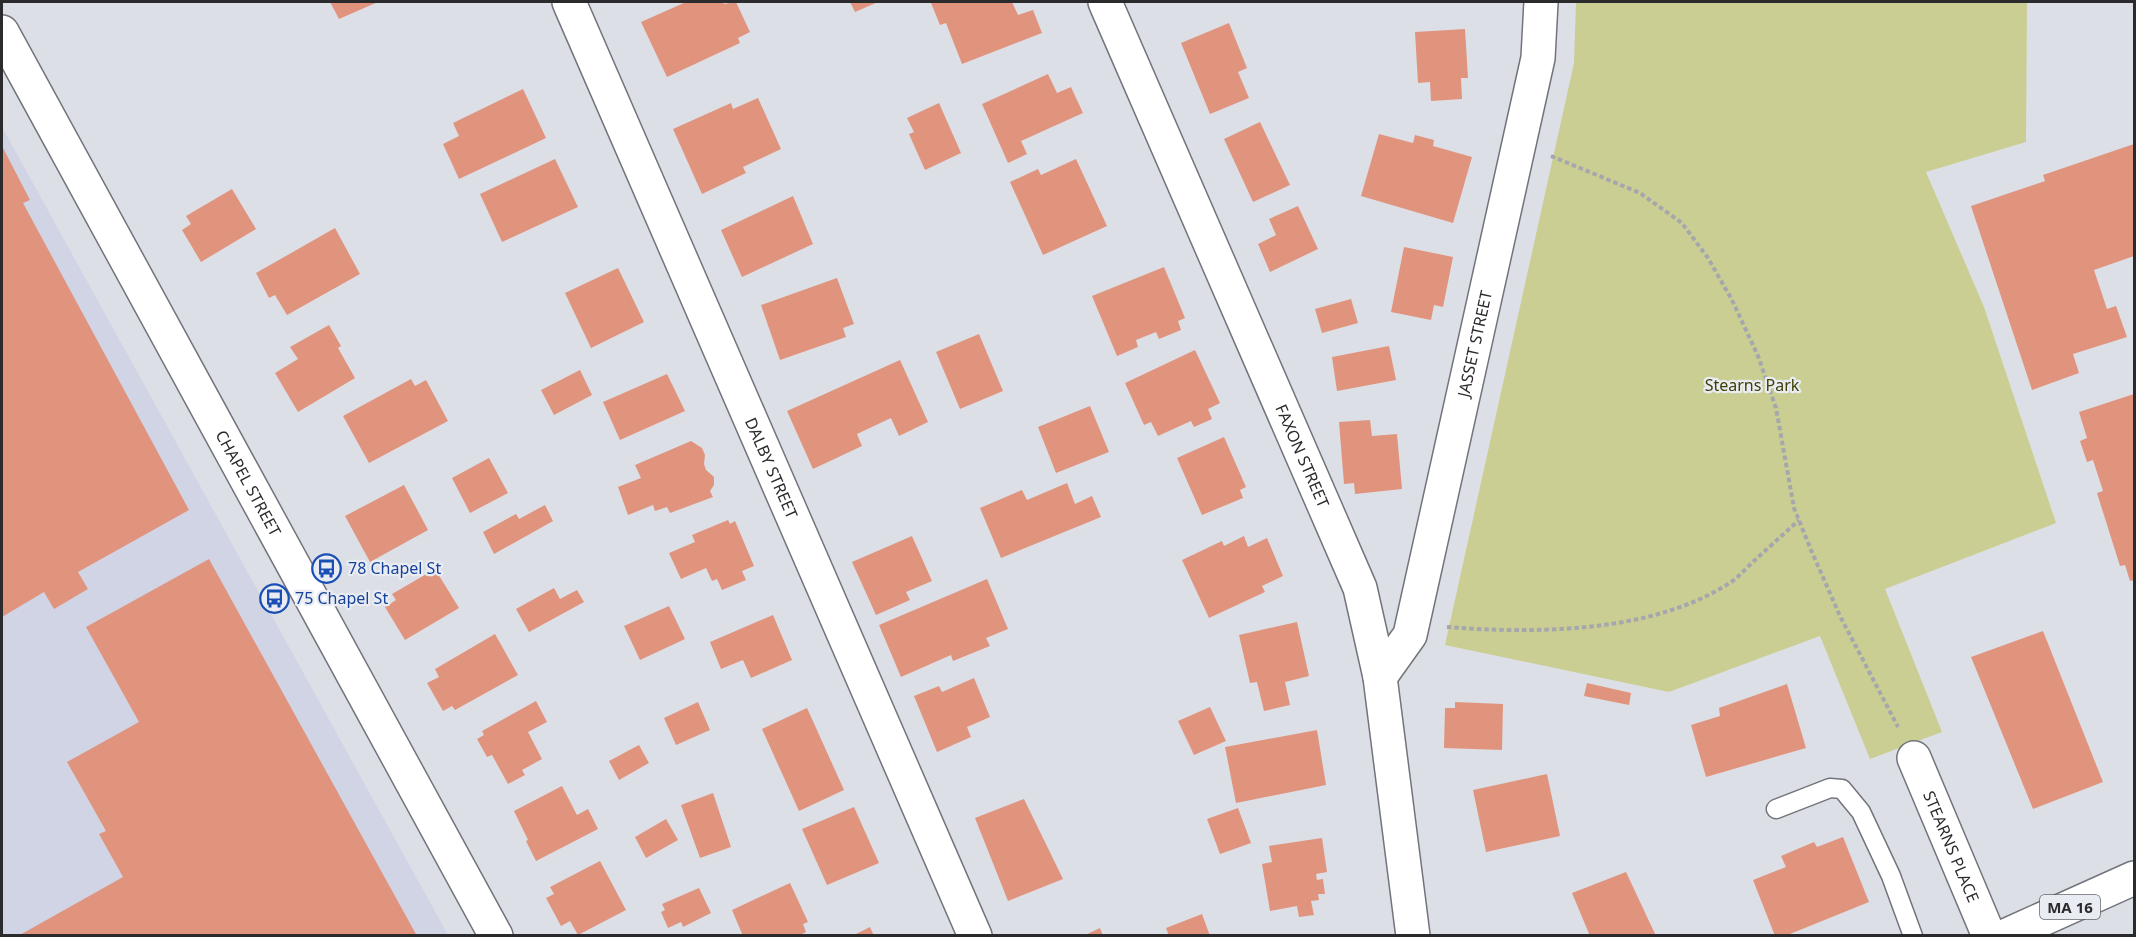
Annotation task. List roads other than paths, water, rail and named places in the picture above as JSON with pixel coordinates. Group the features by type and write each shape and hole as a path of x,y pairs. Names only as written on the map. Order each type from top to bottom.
{"street":[{"name":"DALBY STREET","path":"569,2 975,936"},
{"name":"FAXON STREET","path":"1105,2 1359,588 1380,677 1413,936"},
{"name":"JASSET STREET","path":"1380,677 1410,635 1539,58 1541,2"},
{"name":"CHAPEL STREET","path":"2,32 496,936"},
{"name":"STEARNS PLACE","path":"1914,758 1989,936"},
{"name":"MA 16","path":"2005,936 2134,878"}],"lane":[{"path":"1776,809 1830,788 1842,789 1861,812 1891,876 1913,936"}],"place":[{"name":"78 Chapel St","path":"327,568"},
{"name":"75 Chapel St","path":"274,598"}],"park label":[{"name":"Stearns Park","path":"1752,385"}]}
